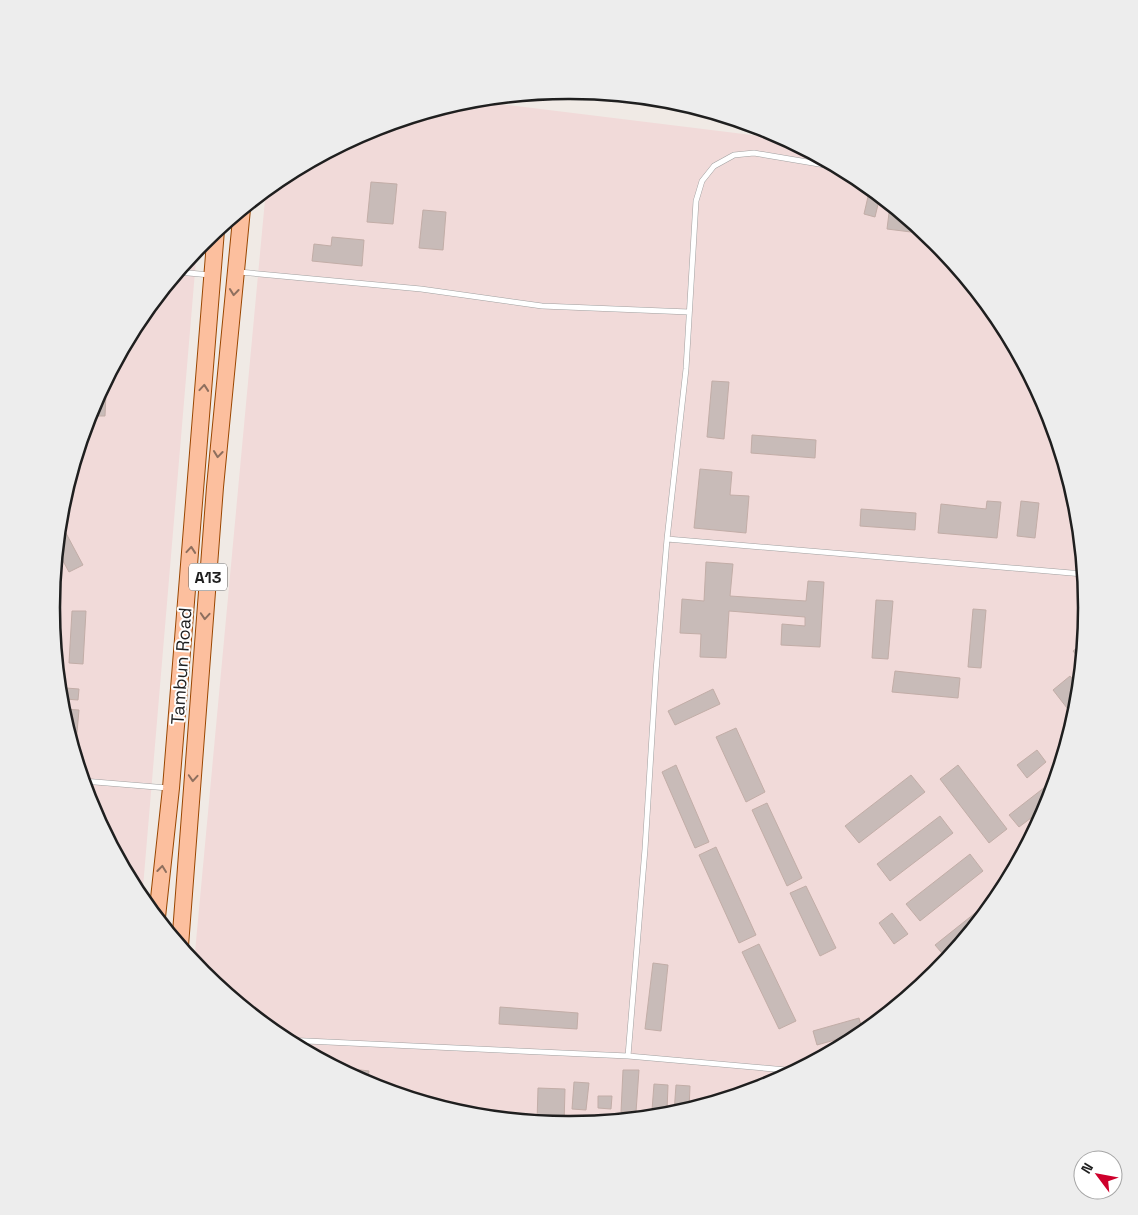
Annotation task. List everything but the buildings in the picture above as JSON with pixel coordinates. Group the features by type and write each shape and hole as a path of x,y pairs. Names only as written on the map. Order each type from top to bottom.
{"main road":[{"name":"Tambun Road","path":"181,936 215,488 241,218"},
{"name":"Tambun Road","path":"158,907 172,788 215,242"}],"lane":[{"path":"628,1056 645,849 656,680 668,539 686,369 696,201 702,181 714,166 734,155 754,153 818,164"},
{"path":"236,271 421,289 542,306 689,312"},
{"path":"185,273 213,275"},
{"path":"668,539 1077,573"},
{"path":"91,782 172,788"},
{"path":"302,1041 628,1056 782,1070"}],"shaded area":[{"path":"498,104 764,137 824,167 852,184 905,225 952,272 973,298 1010,353 1026,382 1051,444 1061,476 1074,541 1077,574 1077,641 1074,674 1061,739 1051,771 1026,833 1010,862 973,917 952,943 905,990 852,1031 824,1048 764,1078 733,1089 668,1107 635,1112 569,1116 536,1115 470,1107 437,1099 374,1078 344,1064 286,1031 259,1011 233,990 195,952 265,200 286,184 315,167 374,137 437,116"},
{"path":"196,262 143,886 112,833 87,771 77,739 64,674 60,608 61,574 64,541 77,476 87,444 112,382 146,325 165,298"}]}
